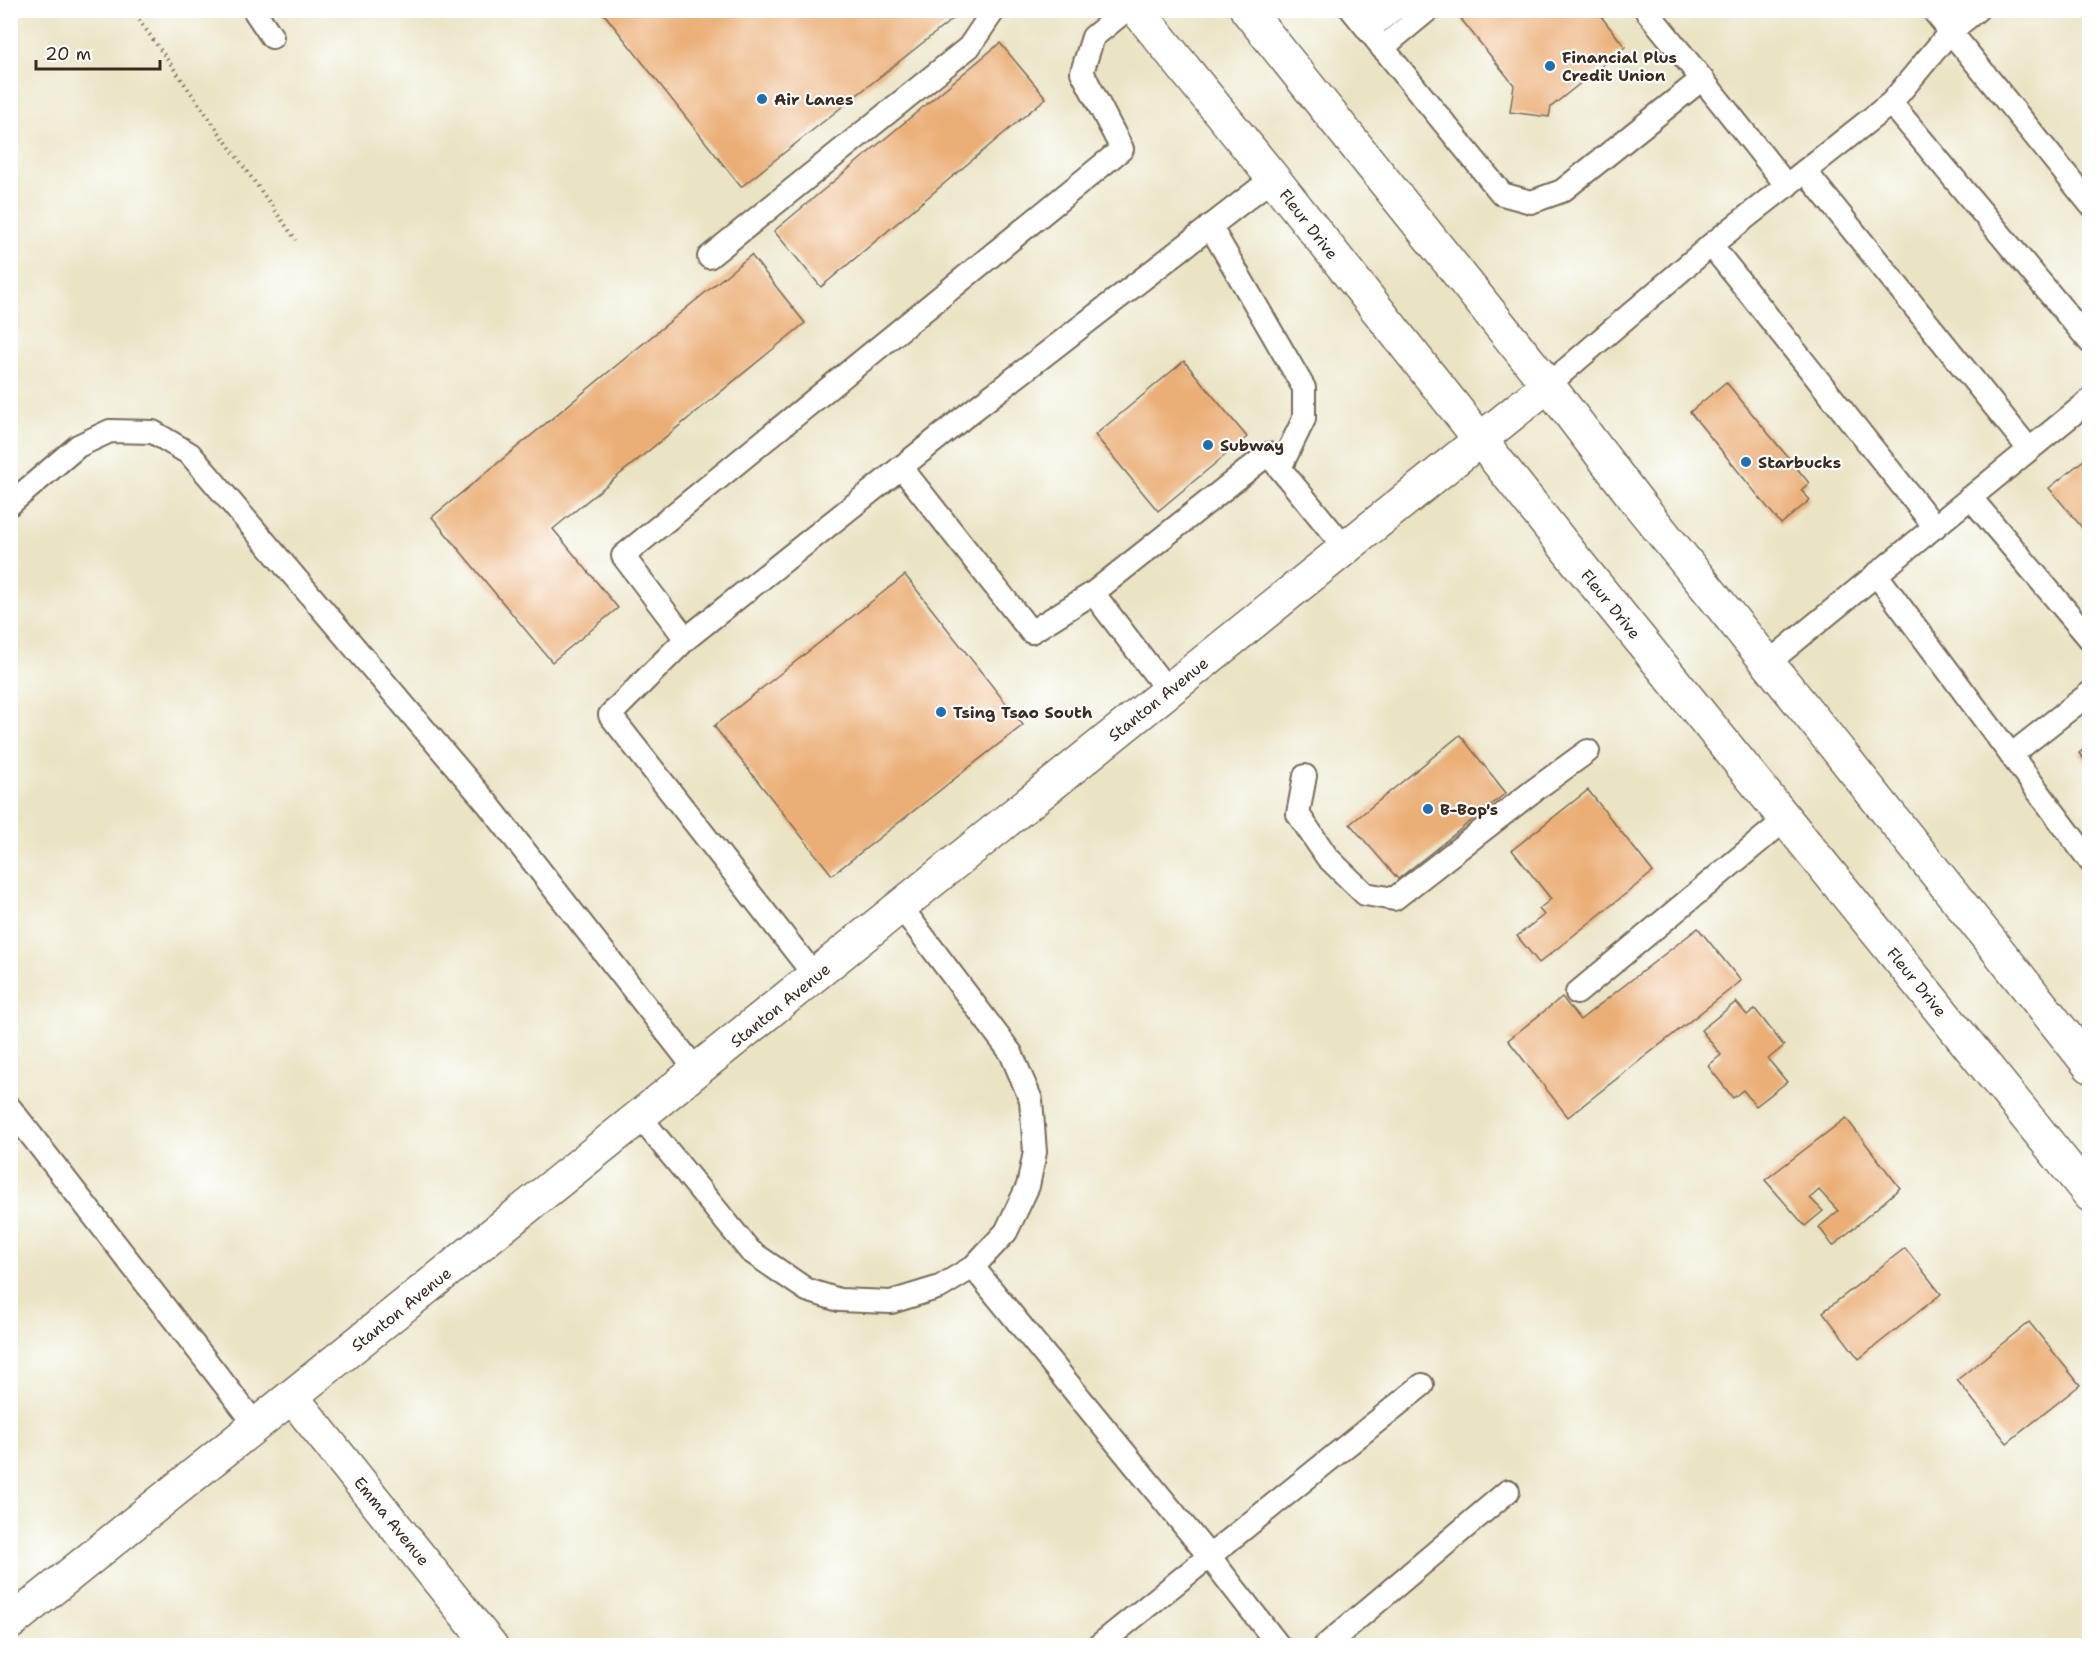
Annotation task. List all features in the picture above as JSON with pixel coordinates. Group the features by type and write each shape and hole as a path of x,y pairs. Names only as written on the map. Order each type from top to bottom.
{"main road":[{"name":"Fleur Drive","path":"1137,10 1480,440 2090,1195"},
{"path":"1247,10 1548,386 1639,504 2090,1066"},
{"name":"Stanton Avenue","path":"10,1623 1548,386"},
{"name":"Emma Avenue","path":"292,1397 491,1646"}],"lane":[{"path":"254,10 272,37"},
{"path":"710,256 969,47 994,10"},
{"path":"686,639 623,556 1122,149 1082,72 1094,37 1126,10"},
{"path":"1352,10 1502,194 1531,202 1562,191 1702,79"},
{"path":"1375,39 1393,10"},
{"path":"1375,39 1428,10"},
{"path":"1646,10 1787,186"},
{"path":"1933,10 2090,204"},
{"path":"1548,386 1711,245 1891,103 1950,32 1977,10"},
{"path":"1891,103 2090,342"},
{"path":"1805,171 2029,449"},
{"path":"815,976 610,715 686,639 902,467 1273,178"},
{"path":"1210,226 1304,388 1304,419 1280,468"},
{"path":"1711,245 1935,527"},
{"path":"1768,663 2090,400"},
{"path":"10,504 78,446 110,430 153,432 190,454 487,803 697,1071"},
{"path":"902,467 1031,632 1093,593 1268,454 1346,549"},
{"path":"1970,497 2090,639"},
{"path":"1876,574 2090,861"},
{"path":"1093,593 1168,691"},
{"path":"2011,755 2090,693"},
{"path":"1305,776 1298,814 1327,857 1365,894 1394,899 1588,751"},
{"path":"1577,993 1786,819"},
{"path":"640,1117 750,1251 807,1290 839,1300 891,1302 940,1287 973,1267 1006,1232 1028,1186 1035,1152 1031,1100 1011,1053 901,907"},
{"path":"10,1108 256,1425"},
{"path":"973,1267 1280,1646"},
{"path":"1098,1646 1422,1385"},
{"path":"1325,1646 1508,1491"}],"path":[{"path":"132,10 296,240"}],"building":[{"name":"Air Lanes","path":"601,10 964,10 741,187"},
{"name":"Financial Plus Credit Union","path":"1463,10 1596,10 1625,47 1551,107 1549,117 1510,112 1514,85 1461,19 1466,15"},
{"path":"1000,43 1046,98 821,287 774,231"},
{"path":"751,255 805,323 553,529 618,608 552,662 432,517"},
{"path":"1184,361 1247,437 1158,511 1095,435"},
{"path":"1726,382 1809,483 1801,490 1810,500 1781,524 1690,412"},
{"path":"2090,455 2090,537 2049,488"},
{"path":"905,575 1023,725 832,875 714,726"},
{"name":"B-Bop's","path":"1460,735 1506,793 1398,879 1350,824"},
{"path":"2090,744 2090,767 2079,753"},
{"path":"1588,790 1653,872 1539,963 1517,936 1544,915 1539,909 1551,899 1512,850"},
{"path":"1698,928 1741,981 1568,1117 1508,1040 1562,997 1580,1020"},
{"path":"1736,1002 1747,1015 1755,1009 1784,1046 1768,1059 1787,1082 1756,1106 1743,1090 1733,1098 1708,1066 1721,1055 1701,1030"},
{"path":"1846,1118 1900,1188 1833,1246 1819,1227 1838,1211 1819,1190 1810,1198 1823,1211 1805,1226 1765,1180"},
{"path":"1905,1248 1941,1294 1859,1359 1823,1312"},
{"path":"2029,1322 2080,1385 2007,1443 1957,1380"}],"place":[{"name":"Financial Plus Credit Union","path":"1550,66"},
{"name":"Air Lanes","path":"762,99"},
{"name":"Subway","path":"1208,445"},
{"name":"Starbucks","path":"1746,462"},
{"name":"Tsing Tsao South","path":"941,712"},
{"name":"B-Bop's","path":"1428,809"}]}
